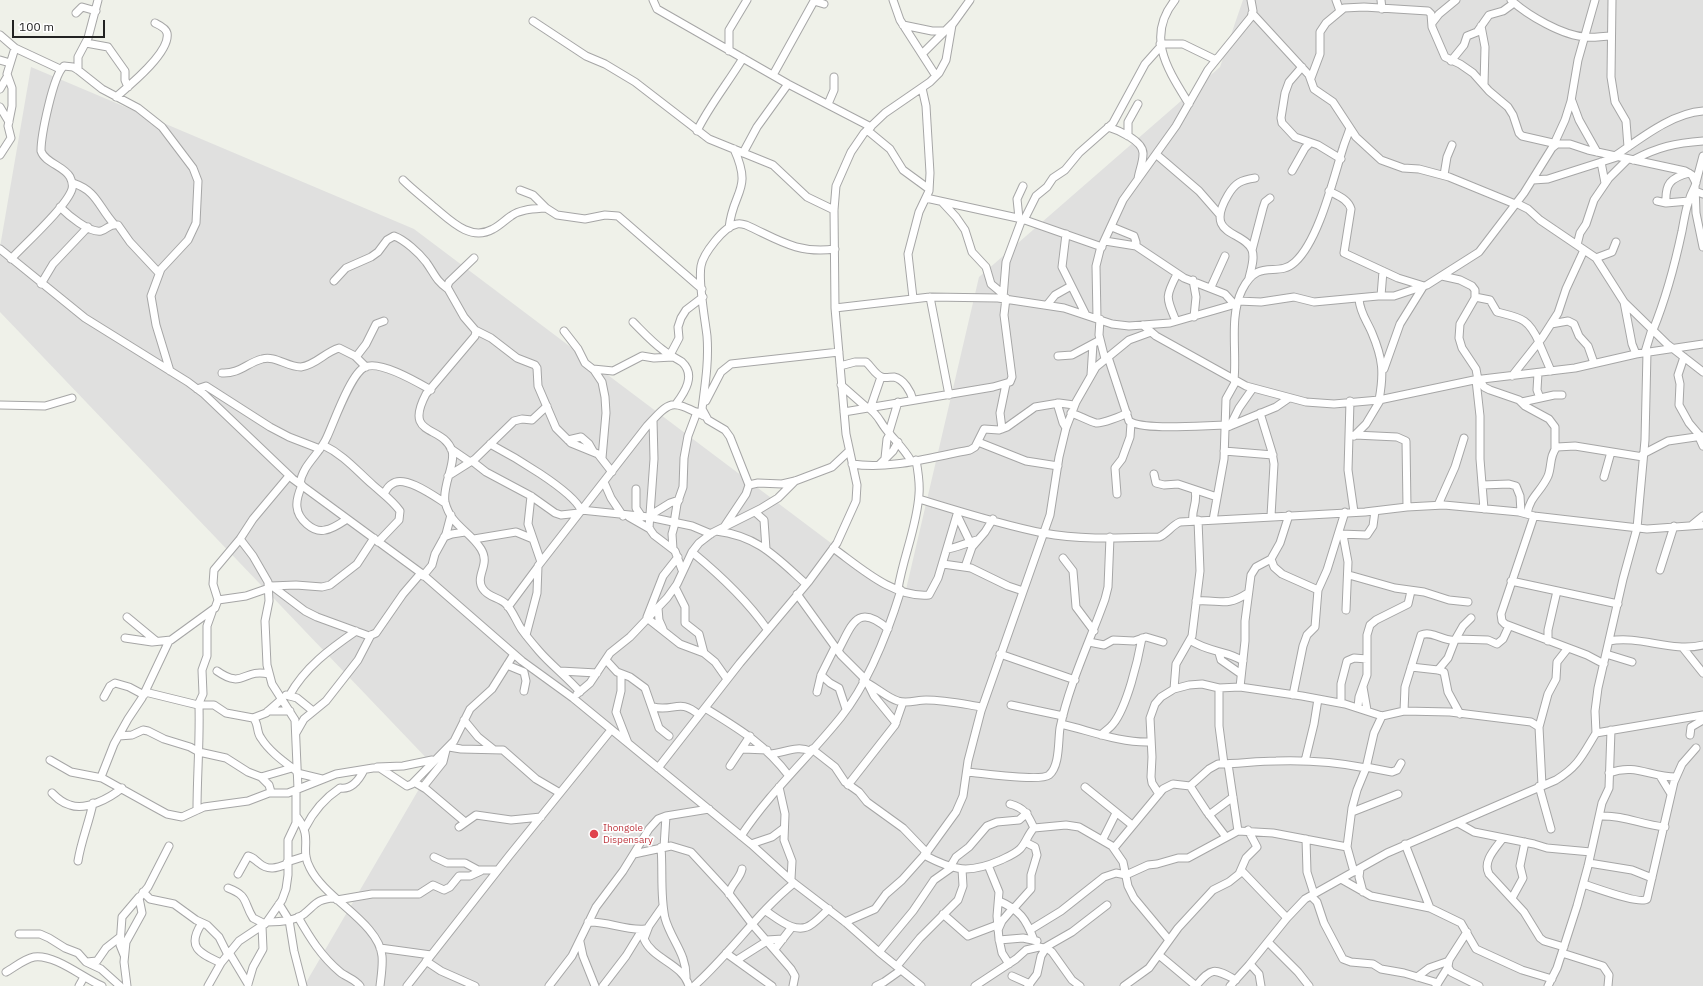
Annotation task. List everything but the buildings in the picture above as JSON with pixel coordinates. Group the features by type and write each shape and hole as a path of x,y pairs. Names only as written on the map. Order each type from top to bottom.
{"street":[{"path":"78,70 78,58 86,42 98,0"},
{"path":"653,0 658,9 729,51 788,84 828,104 869,128 890,149 902,170 929,189"},
{"path":"729,51 729,30 747,0"},
{"path":"893,0 903,25 936,76"},
{"path":"922,54 953,23 970,0"},
{"path":"1175,0 1168,10 1161,29 1160,45 1171,76 1189,104"},
{"path":"1118,494 1115,468 1122,459 1130,437 1132,423 1100,340 1096,266 1103,244 1123,200 1157,155 1189,104 1208,70 1251,18 1251,0"},
{"path":"1336,0 1340,11"},
{"path":"1381,0 1382,9"},
{"path":"1432,23 1439,14 1456,0"},
{"path":"835,308 912,298 1004,297 1064,308 1086,314 1112,324 1129,326 1176,321 1236,303 1260,302 1294,297 1314,302 1402,295 1424,286 1442,276 1479,252 1533,180 1548,153 1555,144 1572,101 1578,60 1595,0"},
{"path":"1612,0 1610,62 1614,97 1618,108 1626,121 1628,147"},
{"path":"773,75 814,1 824,4"},
{"path":"1451,61 1467,36 1477,32 1489,15 1503,11 1512,1 1552,26 1570,34 1585,37 1611,36"},
{"path":"76,13 82,7 96,11"},
{"path":"1703,194 1696,187 1689,173 1570,144 1555,144 1522,136 1519,133 1513,115 1508,107 1473,73 1460,64 1445,58 1440,49 1432,23 1431,14 1428,11 1364,7 1344,8 1326,23 1320,32 1320,54 1311,78 1312,86 1333,102 1356,138 1381,160 1403,168 1419,169 1444,175 1528,209 1540,220 1596,258 1624,302 1673,348 1703,372"},
{"path":"1252,13 1311,78"},
{"path":"533,21 586,56 605,64 635,82 709,139 772,165 807,197 834,210"},
{"path":"116,97 146,70 167,39 166,30 156,23"},
{"path":"658,768 767,628 806,584 837,543 856,501 856,485 849,451 841,385 835,308 834,210 836,186 851,152 869,128 885,113 922,88 936,76 946,60 953,23"},
{"path":"903,25 932,31 944,31"},
{"path":"1480,26 1485,47 1484,85"},
{"path":"0,35 15,48 60,69 68,66 78,70 102,89 138,108 162,127 193,168 198,181 196,223 188,240 161,269 151,296 152,309 170,371"},
{"path":"86,42 108,47 125,72 125,83 128,87"},
{"path":"844,412 898,402 949,395 1010,382 1012,377 1004,315 1006,262 1021,219 1036,196 1047,187 1053,178 1065,170 1079,153 1113,123 1145,64 1160,45 1183,44 1216,60"},
{"path":"0,155 11,138 8,122 12,96 11,84 3,83 15,48"},
{"path":"9,65 25,53"},
{"path":"697,131 706,113 724,90 743,58"},
{"path":"0,60 9,65"},
{"path":"1302,67 1295,74 1287,87 1280,118 1295,137 1323,148 1341,159"},
{"path":"11,259 60,207 70,194 72,183 68,174 45,157 40,151 47,112 55,81 60,69"},
{"path":"828,104 834,90 834,77"},
{"path":"743,153 757,127 788,84"},
{"path":"912,298 908,254 915,226 929,189 930,173 926,106 922,88"},
{"path":"1572,101 1579,120 1598,152 1602,162 1605,183"},
{"path":"1128,136 1128,122 1138,104"},
{"path":"0,107 8,122"},
{"path":"1533,180 1548,179 1617,156 1628,147 1684,114 1703,111"},
{"path":"1108,127 1128,136 1136,142 1143,151 1137,181"},
{"path":"1249,278 1255,272 1264,269 1284,268 1296,261 1313,234 1330,191 1350,128"},
{"path":"1577,245 1580,233 1586,224 1594,200 1605,183 1631,159 1669,145 1703,142"},
{"path":"1292,171 1305,148 1310,143"},
{"path":"1444,175 1447,157 1452,145"},
{"path":"729,228 730,218 743,185 744,178 734,149"},
{"path":"1157,155 1199,191 1220,215"},
{"path":"1703,156 1696,187 1696,213 1703,246"},
{"path":"1666,204 1666,190 1668,185 1677,177 1689,173"},
{"path":"1252,250 1247,244 1228,232 1221,223 1220,215 1222,204 1236,184 1241,180 1255,178"},
{"path":"403,180 443,215 467,231 474,233 483,233 493,230 515,213 546,208"},
{"path":"72,183 84,187 92,192 104,213 114,224 120,227 130,242 159,273"},
{"path":"1021,219 1018,199 1023,186"},
{"path":"1159,955 1196,986 1203,977 1213,970 1221,972 1235,983 1287,918 1305,899 1405,844 1479,814 1495,805 1541,786 1567,773 1588,750 1596,733 1596,702 1609,641 1637,528 1643,455 1646,352 1652,329 1660,313 1669,281 1688,201 1696,187"},
{"path":"520,190 532,195 546,208 557,215 585,219 605,215 618,216 702,289"},
{"path":"1330,191 1344,199 1349,204 1351,209 1344,253 1404,280 1424,286"},
{"path":"926,198 943,203 1021,219 1066,234 1103,244 1136,246 1177,274 1209,286 1225,294 1236,303"},
{"path":"1213,520 1227,426 1227,396 1235,381 1236,303 1249,278 1254,259 1252,250 1263,208 1265,202 1270,198"},
{"path":"1657,201 1666,204 1688,201"},
{"path":"943,203 965,230 972,252 986,267 991,284 1004,297"},
{"path":"60,207 68,215 95,230 102,231 114,224"},
{"path":"673,549 672,534 678,500 683,487 684,458 688,436 701,414 705,394 707,338 701,267 706,254 716,240 729,228 736,224 746,225 785,244 801,249 816,251 835,249"},
{"path":"1112,226 1134,236 1136,246"},
{"path":"41,284 53,264 88,227"},
{"path":"1066,234 1062,267 1086,314"},
{"path":"334,281 346,268 371,257 378,252 387,240 394,236 400,238 426,263 439,283 448,289 464,317 475,330 491,338 517,358 538,368 538,386 556,428 568,440 581,437 589,444 593,451 602,458 612,472"},
{"path":"1596,258 1612,252 1615,249 1616,242"},
{"path":"0,249 41,284 107,333 197,389 289,476 422,574 514,654 572,698 709,809 793,881 845,922 917,985"},
{"path":"1512,376 1539,343 1561,307 1564,293 1584,250"},
{"path":"1196,296 1209,286 1224,256"},
{"path":"448,289 449,282 474,258"},
{"path":"1381,296 1383,271"},
{"path":"1176,321 1168,300 1168,294 1177,274"},
{"path":"1442,276 1460,280 1472,286 1476,293 1462,320 1459,338 1462,348 1476,369 1478,380 1484,509"},
{"path":"1193,280 1196,296 1194,316"},
{"path":"1047,305 1055,295 1071,286"},
{"path":"1383,371 1400,324 1424,286"},
{"path":"672,356 678,338 678,327 681,318 686,310 703,297"},
{"path":"930,297 949,395"},
{"path":"1475,297 1490,300 1497,312 1519,317 1526,321 1532,328 1551,371"},
{"path":"1352,437 1366,424 1380,399 1383,371 1382,358 1363,316 1359,299"},
{"path":"1624,302 1632,344 1636,354"},
{"path":"1086,314 1097,306"},
{"path":"356,357 366,344 376,324 384,320"},
{"path":"633,322 681,362 689,374 684,391 676,404"},
{"path":"1551,324 1568,322 1574,324 1579,336 1588,346 1594,363"},
{"path":"1143,325 1151,332 1235,381 1253,388 1306,402 1334,404 1350,401 1380,399 1478,380 1551,371 1646,352 1700,344 1703,336"},
{"path":"475,330 475,336 471,343 421,404 419,420 422,425 443,440 450,448 486,472 531,496 561,515 580,511 647,517 714,532 746,537 766,549 806,584"},
{"path":"564,331 576,345 585,363 593,369 602,382 605,397 602,458"},
{"path":"845,922 875,909 886,894 902,880 925,854 956,812 963,796 982,707 1050,515 1066,428 1074,405 1080,391 1096,367 1129,340 1151,332"},
{"path":"1058,356 1068,356 1100,340"},
{"path":"1091,375 1093,344"},
{"path":"222,373 235,372 263,358 277,360 288,365 305,366 339,348 356,357 366,367 392,371 414,380 431,390"},
{"path":"702,406 721,372 731,364 839,352"},
{"path":"593,369 613,371 642,356 654,358 672,356"},
{"path":"1684,357 1678,375 1680,384 1679,405 1688,423 1701,437 1703,446"},
{"path":"840,366 855,362 866,362 881,377 896,377 908,387 913,400"},
{"path":"347,519 324,531 317,530 302,519 297,506 305,468 322,447 356,376 366,367"},
{"path":"1538,373 1537,390 1540,398"},
{"path":"868,407 881,377"},
{"path":"1478,380 1484,387 1522,402 1525,406 1553,423 1556,432 1555,449 1552,455 1548,476 1541,488 1531,499 1511,581 1501,614 1502,621 1509,626 1568,648 1604,664"},
{"path":"1002,429 1000,413 1006,384"},
{"path":"741,836 758,810 846,709 865,681 888,629 900,590 919,499 919,480 913,460 889,433 877,414 841,385"},
{"path":"197,389 206,386 270,427 289,437 322,447 343,456 396,506 400,516 399,520 376,540 358,564 330,585 322,587 296,584 270,587 246,596 218,600"},
{"path":"1227,426 1253,388"},
{"path":"1522,402 1554,394 1562,395"},
{"path":"0,405 45,406 72,398"},
{"path":"1132,423 1141,426 1227,426 1276,407 1289,398"},
{"path":"1350,401 1352,437 1348,470 1354,512"},
{"path":"882,461 898,402"},
{"path":"852,464 913,460 970,450 978,442 984,429 1002,429 1017,421 1035,407 1057,403 1074,405"},
{"path":"1057,403 1066,428"},
{"path":"508,606 580,511 665,407 676,404 701,414 725,430 730,437 749,485 746,494 724,527"},
{"path":"448,476 471,461 514,421 522,419 532,420 547,406"},
{"path":"1071,413 1083,416 1096,423 1103,422 1107,419 1114,419 1127,413"},
{"path":"1260,413 1273,455 1274,464 1271,516"},
{"path":"650,530 647,517 654,459 653,420"},
{"path":"1352,437 1397,437 1406,442 1407,507"},
{"path":"1555,449 1557,447 1569,445 1611,452 1643,455 1668,441 1701,437"},
{"path":"1438,505 1455,467 1464,438"},
{"path":"882,461 893,451 898,442"},
{"path":"978,442 1026,461 1058,466"},
{"path":"490,444 527,465 559,487 571,496 580,511"},
{"path":"450,448 452,452 452,461 444,493 446,503 458,527 474,539 484,554 485,559 480,578 482,588 492,597 508,606 526,635 540,652 580,692"},
{"path":"749,485 758,483 782,484 795,481 832,467 849,451"},
{"path":"1224,451 1273,455"},
{"path":"1604,477 1611,452"},
{"path":"1154,474 1156,482 1159,485 1178,484 1217,497"},
{"path":"197,810 197,769 199,752 198,705 203,694 202,670 207,656 208,620 218,600 213,584 214,570 240,540 253,519 289,476"},
{"path":"384,494 391,484 405,481 446,503"},
{"path":"572,698 580,692 597,673 613,650 658,608 675,587 682,570 699,543 714,532 755,512 778,498 795,481"},
{"path":"604,482 610,498 625,516 650,530 673,549 678,557 682,570"},
{"path":"1482,485 1510,484 1516,486 1527,514"},
{"path":"636,489 636,508 647,517"},
{"path":"1174,689 1176,664 1190,640 1200,571 1196,520 1192,513 1197,502 1195,490"},
{"path":"526,635 537,593 539,565 528,524 531,496"},
{"path":"919,499 958,513 993,519 1043,533 1110,537 1158,537 1164,535 1172,525 1180,522 1196,520 1375,511 1438,505 1484,509 1647,529 1703,525"},
{"path":"647,517 670,503 678,500"},
{"path":"1340,534 1367,535 1373,526 1375,511"},
{"path":"755,512 764,520 766,549"},
{"path":"1293,695 1303,646 1307,635 1315,627 1318,590 1340,534 1345,512"},
{"path":"833,548 870,575 900,590 910,594 930,595 943,564 958,513"},
{"path":"958,513 974,541 965,567"},
{"path":"296,733 304,719 326,701 358,660 371,635 376,632 403,594 432,565 435,554 444,538 451,515"},
{"path":"1240,687 1248,592 1253,570 1271,559 1280,543 1289,515"},
{"path":"1692,525 1703,516"},
{"path":"948,549 953,549 957,546 974,541 985,532 993,519"},
{"path":"1660,570 1674,526"},
{"path":"444,538 452,534 465,532"},
{"path":"474,539 516,532 533,539"},
{"path":"1340,534 1346,546 1349,575 1346,610"},
{"path":"967,772 1031,778 1042,778 1049,775 1054,766 1062,720 1108,587 1110,537"},
{"path":"207,985 222,962 239,941 265,924 279,904 286,889 288,840 296,823 297,817 295,720 285,698 278,693 272,684 267,665 265,621 270,587 264,572 240,540"},
{"path":"692,552 740,596 767,628"},
{"path":"646,620 664,576 678,557"},
{"path":"1063,558 1073,571 1076,607 1094,631"},
{"path":"1271,559 1274,567 1282,574 1318,590"},
{"path":"943,564 965,567 1024,591"},
{"path":"1349,575 1394,588 1411,590 1449,600 1468,602"},
{"path":"1511,581 1618,604"},
{"path":"270,587 305,611 365,635 371,635"},
{"path":"675,587 685,607 685,623 698,634 704,653"},
{"path":"1358,707 1359,697 1367,675 1367,635 1370,625 1376,620 1408,604 1411,590"},
{"path":"1548,641 1548,630 1557,590"},
{"path":"1232,602 1248,592"},
{"path":"797,594 836,649 865,681 874,696 896,723"},
{"path":"1196,601 1218,603 1247,602"},
{"path":"101,777 118,736 144,693 169,641 214,608"},
{"path":"658,608 659,620 664,631"},
{"path":"127,617 156,642"},
{"path":"817,692 821,675 854,621 860,618 870,617 877,620 888,629"},
{"path":"1438,670 1448,658 1463,626 1471,618"},
{"path":"200,619 207,630"},
{"path":"646,620 664,631 680,644 704,653 715,662 727,679"},
{"path":"1404,711 1405,687 1419,639 1423,634 1456,640 1488,640 1497,644 1503,639 1509,626"},
{"path":"104,697 110,686 115,683 144,693 198,705 214,705 226,713 253,718 268,711 285,698 315,662 327,651 356,631"},
{"path":"125,638 156,642 169,641"},
{"path":"1089,642 1104,645 1113,640 1134,641 1142,638 1152,638 1163,642"},
{"path":"1102,735 1113,724 1121,710 1142,638"},
{"path":"1609,641 1634,639 1683,648 1703,645"},
{"path":"1190,640 1204,648 1235,656 1242,661"},
{"path":"1551,829 1541,786 1540,736 1538,727 1548,694 1556,679 1557,662 1568,648"},
{"path":"1683,648 1703,673"},
{"path":"1219,653 1222,660 1241,674"},
{"path":"374,768 384,771 403,785 409,785 414,782 454,741 470,709 492,689 514,654"},
{"path":"1000,654 1075,680"},
{"path":"1606,654 1632,662"},
{"path":"1341,703 1341,684 1347,661 1354,658 1367,659"},
{"path":"606,660 612,668 621,674 630,677 646,688 659,728 669,736"},
{"path":"507,665 524,672 526,681 524,691"},
{"path":"1411,667 1444,672 1448,692 1460,714"},
{"path":"217,671 234,680 238,680 256,672 269,674"},
{"path":"560,671 597,673"},
{"path":"621,674 621,691 616,712 628,743"},
{"path":"821,675 830,683 839,688 846,709"},
{"path":"865,681 897,701 938,700 982,707"},
{"path":"1159,794 1152,783 1151,777 1152,757 1150,742 1150,718 1155,704 1161,697 1174,689 1195,684 1219,688 1240,687 1318,699 1358,707 1382,716 1404,711 1460,714 1531,722 1538,727"},
{"path":"1363,687 1367,710"},
{"path":"1219,688 1219,726 1238,831"},
{"path":"285,698 297,698 313,711"},
{"path":"1305,761 1314,724 1318,699"},
{"path":"848,785 887,737 896,723 903,702"},
{"path":"1011,705 1062,720 1102,735 1134,742 1150,742"},
{"path":"653,707 660,709 684,706 692,709 699,716"},
{"path":"705,708 750,736 769,752 789,776"},
{"path":"268,711 290,711"},
{"path":"1596,733 1649,725 1662,721 1703,714"},
{"path":"1363,892 1357,870 1347,847 1357,790 1366,768 1374,733 1382,716"},
{"path":"1683,717 1690,727 1690,735"},
{"path":"253,718 256,720 259,736 262,740 295,771"},
{"path":"464,720 478,737 493,749"},
{"path":"1690,727 1703,720"},
{"path":"118,736 132,735 143,730 164,739 190,747 199,752 226,758 248,772 261,777 269,785 271,792"},
{"path":"406,986 497,870 611,730"},
{"path":"1341,879 1363,892 1385,900 1430,908 1461,923 1476,949 1550,983 1563,950 1583,884 1592,852 1602,803 1609,786 1611,730"},
{"path":"730,766 743,749 750,736"},
{"path":"447,748 493,749 508,753 536,779 560,793"},
{"path":"423,787 443,762 447,748"},
{"path":"743,749 769,752 801,748 811,750 835,767 848,785 859,792 867,802 903,828 925,854 950,868 970,869 988,865 1012,855 1020,850 1034,828"},
{"path":"1583,884 1632,900 1645,901 1647,899 1676,778 1682,764 1696,748"},
{"path":"50,760 71,772 101,777 167,814 182,817 197,810 214,805 248,801 271,792 288,793 336,774 374,768 403,766 434,760"},
{"path":"1114,848 1132,825 1167,786 1173,784 1190,786 1209,769 1218,764 1305,761 1344,764 1392,772 1397,770 1401,763"},
{"path":"1609,773 1628,768 1660,776 1676,778"},
{"path":"305,828 325,800 340,788 346,789 354,784 364,770"},
{"path":"261,777 295,771 322,779"},
{"path":"1660,776 1671,794"},
{"path":"414,782 423,787 462,825 476,815 511,820 541,817"},
{"path":"1190,786 1209,815 1226,837"},
{"path":"694,986 709,972 793,881 792,861 784,840 785,814 779,787"},
{"path":"1085,787 1132,825"},
{"path":"52,793 62,802 70,806 81,806 107,798 122,788"},
{"path":"1352,812 1398,794"},
{"path":"1209,815 1233,797"},
{"path":"78,861 93,803"},
{"path":"1010,804 1020,806 1027,813 1034,828"},
{"path":"549,986 572,956 580,942 588,922 604,895 624,871 648,829 658,819 666,816 709,809"},
{"path":"879,952 913,911 934,880 950,868 956,856 969,846 987,826 997,822 1019,820 1027,813"},
{"path":"1103,839 1116,813"},
{"path":"666,816 662,847 663,906 668,928 684,959 686,978 689,986"},
{"path":"1600,816 1627,817 1636,822 1665,827"},
{"path":"297,817 305,828 307,841 306,856 314,876 336,899 361,919 380,948 382,956 380,986"},
{"path":"1458,823 1474,832 1547,848 1592,852"},
{"path":"1034,828 1066,825 1080,827 1103,839 1114,848 1123,862 1128,886 1134,898 1169,940"},
{"path":"751,844 772,837 784,828"},
{"path":"1028,949 1032,935 1038,926 1061,911 1104,878 1116,873 1126,875 1148,865 1158,864 1178,858 1188,858 1238,831 1248,830 1347,847"},
{"path":"1124,986 1133,984 1149,968 1169,940 1213,890 1229,882 1241,870 1246,858 1257,847 1248,830"},
{"path":"1503,838 1488,860 1486,870 1529,918 1540,938 1563,950 1603,966 1609,975 1608,986"},
{"path":"1306,839 1307,872 1313,895 1324,923 1343,959 1351,962 1370,963 1381,969 1404,973 1437,985 1467,932"},
{"path":"998,933 1002,921 1031,889 1031,875 1037,855 1035,847 1025,842"},
{"path":"1512,898 1522,878 1520,866 1525,842"},
{"path":"1405,844 1430,908"},
{"path":"124,956 120,945 122,917 155,875 168,846"},
{"path":"634,854 670,846 691,852 729,894 752,924 794,973 795,976 792,986"},
{"path":"238,874 248,856 252,857 268,868 277,868 306,856"},
{"path":"434,857 447,863 465,864 481,871"},
{"path":"1589,863 1632,870 1652,878"},
{"path":"988,865 997,886 999,901 998,933 1002,953 1009,964"},
{"path":"729,894 732,885 739,877 742,869"},
{"path":"876,986 884,982 899,968 920,938 958,900 963,886 962,869"},
{"path":"228,888 243,897 247,902 252,918 265,924 298,917 321,900 372,894 419,894 433,885 444,890 450,887 459,876 470,876 481,871 497,870"},
{"path":"1241,870 1287,918"},
{"path":"141,894 150,899 174,904 217,934 248,985"},
{"path":"127,986 124,956 126,942 142,913 138,902 141,894"},
{"path":"999,901 1014,908 1022,915 1032,935 1052,952 1072,980 1080,986"},
{"path":"279,904 289,920 294,951 303,985"},
{"path":"1012,976 1029,985 1038,970 1042,952 1046,947 1072,932 1106,905"},
{"path":"603,986 644,929 663,906"},
{"path":"766,911 792,927 805,928 812,925 829,909"},
{"path":"943,914 968,936 989,929 998,933 1021,938 1032,935"},
{"path":"298,917 309,938 326,959 344,975 358,982 360,986"},
{"path":"588,922 603,923 633,930 644,929"},
{"path":"202,923 194,936 194,945 197,950 222,962 237,966"},
{"path":"248,985 253,967 263,949 265,924"},
{"path":"774,949 792,927"},
{"path":"644,929 644,938 648,946 676,968 686,978"},
{"path":"19,934 40,934 50,938 65,948 78,953 86,962 101,969 120,986"},
{"path":"86,962 97,960 106,948 120,937"},
{"path":"737,960 767,941 783,939"},
{"path":"580,942 583,956 595,986"},
{"path":"1268,942 1298,972 1308,986"},
{"path":"975,986 1009,964 1028,949 1046,947"},
{"path":"380,948 431,954"},
{"path":"726,953 772,986"},
{"path":"6,972 29,959 42,958 70,968 102,986"},
{"path":"426,961 442,972 475,986"},
{"path":"1250,964 1259,974 1261,986"},
{"path":"1417,977 1429,968 1448,964"},
{"path":"1448,964 1456,975 1479,986"},
{"path":"79,986 84,977"}],"shaded area":[{"path":"1243,0 1703,0 1703,986 304,986 433,765 0,312 0,247 31,67 414,229 904,598 979,277 1220,67"}],"place":[{"name":"Ihongole Dispensary","path":"594,834"}]}
